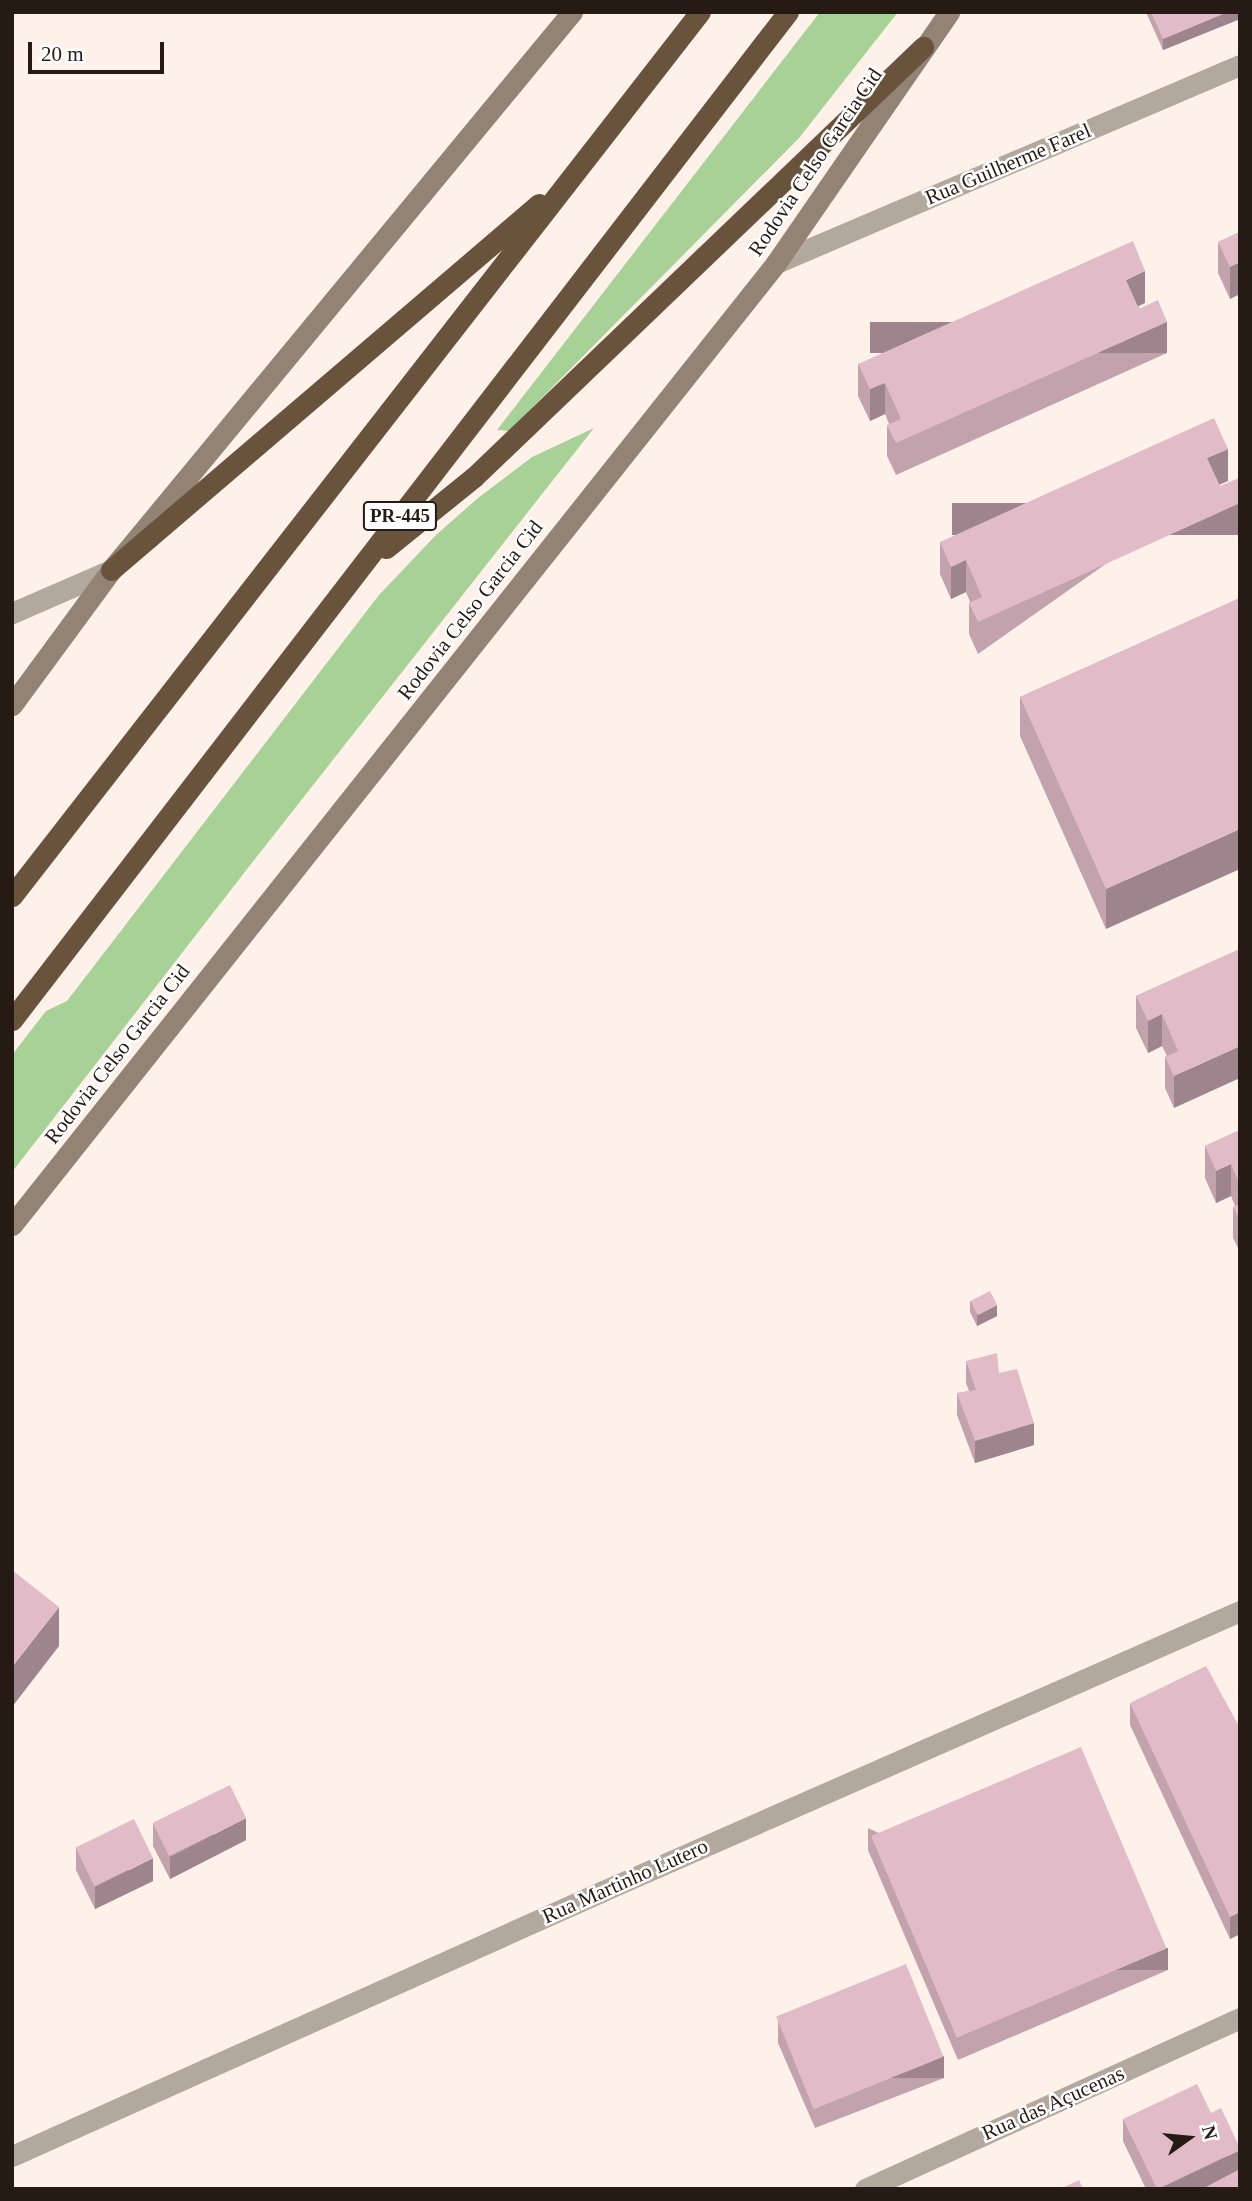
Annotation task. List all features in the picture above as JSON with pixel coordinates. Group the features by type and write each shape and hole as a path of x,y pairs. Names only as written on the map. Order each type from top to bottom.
{"highway":[{"path":"12,896 700,12"},
{"name":"PR-445","path":"12,1020 788,12"},
{"path":"358,571 493,459 923,47"},
{"path":"111,570 573,175"}],"street":[{"path":"12,705 111,570 572,12"},
{"name":"Rodovia Celso Garcia Cid","path":"12,1225 776,263 949,12"},
{"name":"Rua Guilherme Farel","path":"776,263 1240,65"},
{"path":"12,613 111,570"},
{"name":"Rua Martinho Lutero","path":"12,2156 603,1891 1240,1611"},
{"name":"Rua das Açucenas","path":"865,2189 1240,2018"}],"green space":[{"path":"820,12 898,12 799,138 509,431 497,430"},
{"path":"594,428 12,1172 12,1055 46,1011 67,1001 379,595 436,535 478,498 532,457"}],"building":[{"path":"1151,12 1228,12 1163,39"},
{"path":"1240,232 1240,262 1230,267 1218,242"},
{"path":"1133,241 1145,271 1126,280 1139,309 1158,300 1167,322 896,443 887,425 901,419 885,383 870,389 858,364"},
{"path":"1214,418 1228,449 1207,458 1220,486 1239,478 1240,503 978,622 969,603 982,597 966,560 951,567 940,542"},
{"path":"1240,598 1240,829 1106,889 1020,697"},
{"path":"1240,949 1240,1046 1174,1076 1165,1057 1178,1051 1162,1014 1148,1021 1136,996"},
{"path":"1240,1130 1240,1185 1231,1164 1216,1171 1205,1146"},
{"path":"1240,1204 1240,1220 1233,1207"},
{"path":"990,1291 997,1305 978,1315 970,1301"},
{"path":"997,1353 999,1373 1017,1369 1034,1423 975,1441 957,1393 976,1390 966,1361"},
{"path":"12,1570 59,1607 12,1667"},
{"path":"1206,1666 1240,1728 1240,1912 1230,1917 1130,1703"},
{"path":"1081,1747 1167,1949 957,2038 871,1836"},
{"path":"230,1785 246,1818 169,1856 153,1823"},
{"path":"134,1819 153,1858 94,1886 76,1847"},
{"path":"906,1964 943,2057 814,2109 776,2016"},
{"path":"1197,2084 1211,2113 1221,2108 1240,2150 1157,2189 1123,2119"},
{"path":"1240,2169 1240,2189 1202,2189"},
{"path":"1079,2180 1083,2189 1060,2189"}]}
